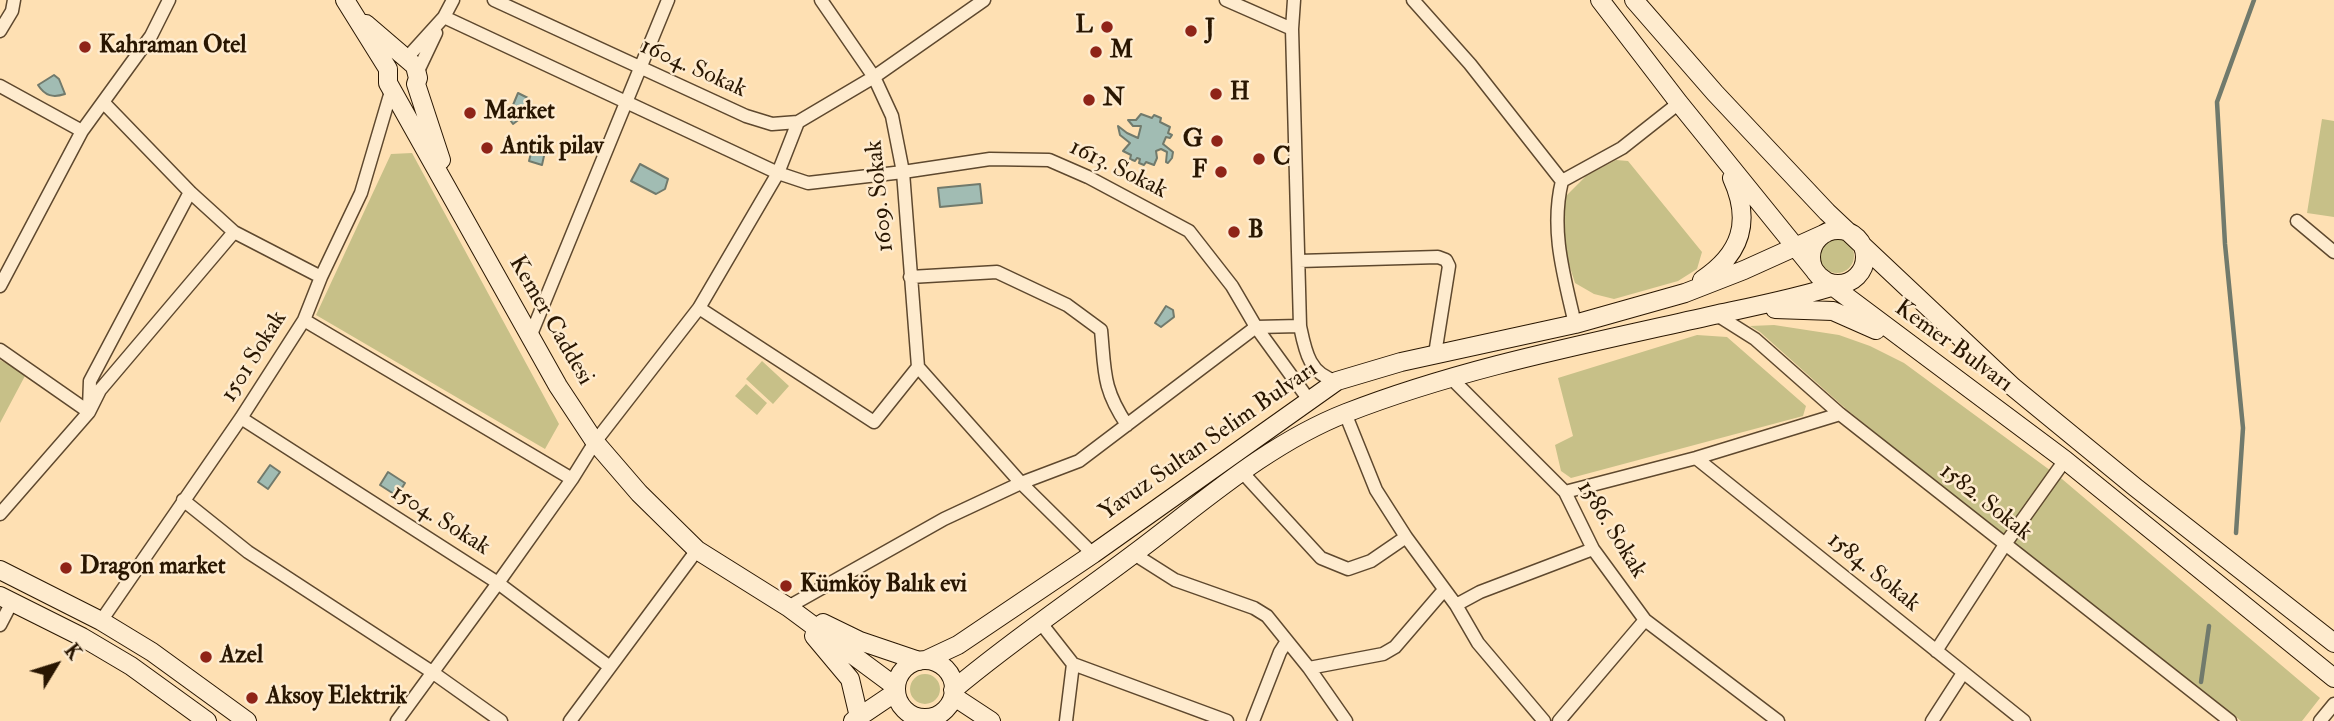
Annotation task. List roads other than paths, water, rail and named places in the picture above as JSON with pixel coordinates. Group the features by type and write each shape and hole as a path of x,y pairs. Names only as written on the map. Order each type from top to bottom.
{"main road":[{"name":"Kemer Bulvarı","path":"1600,0 1794,247 1906,343 2064,460 2334,678"},
{"name":"Kemer Bulvarı","path":"1634,0 1659,31 1828,212 2014,387 2155,504 2334,643"},
{"path":"347,4 413,71 454,200"},
{"name":"Kemer Caddesi","path":"347,4 388,69 387,80 530,337 595,442 639,493 697,550 788,607 896,689"},
{"path":"388,69 389,65 398,60 413,71"},
{"path":"392,88 399,93 411,91 413,71"},
{"path":"1685,293 1728,259 1739,235 1742,219 1740,196 1720,153"},
{"path":"1842,230 1857,239 1865,255 1864,265 1853,280 1832,282 1811,261 1814,245 1826,233 1842,230"},
{"name":"Yavuz Sultan Selim Bulvarı","path":"922,661 967,638 1093,554 1337,381 1434,354 1575,324 1685,293 1826,233"},
{"name":"Yavuz Sultan Selim Bulvarı","path":"953,693 1040,622 1242,472 1288,442 1345,414 1450,377 1750,307 1832,282"},
{"path":"1750,307 1833,311 1906,343"},
{"path":"0,570 101,621 152,652 247,721"},
{"path":"6,599 82,637 131,666 207,721"},
{"path":"788,607 850,678 856,719 896,689 903,670 922,661 934,662 948,672 953,693 991,721"},
{"name":"Kemer Caddesi","path":"788,607 860,640 922,661"},
{"path":"896,689 900,704 905,710 927,719 944,710 953,693"}],"street":[{"path":"0,31 15,0"},
{"path":"0,286 82,131 151,36 169,0"},
{"path":"413,71 453,0"},
{"name":"1604. Sokak","path":"494,0 746,116 772,124 798,122"},
{"path":"530,337 668,0"},
{"name":"1609. Sokak","path":"821,0 874,77 892,116 903,172 918,367"},
{"path":"397,721 572,479 595,442 699,308 778,173 798,122 874,77 984,0"},
{"path":"1226,0 1292,30"},
{"path":"1294,0 1292,30 1300,326 1304,347 1315,370 1337,381"},
{"path":"1413,0 1470,64 1562,180 1557,234 1575,324"},
{"name":"1613. Sokak","path":"444,17 778,173 808,183 990,159 1049,160 1088,177 1189,231 1232,286 1256,327 1308,400"},
{"path":"0,86 82,131"},
{"name":"1501 Sokak","path":"101,621 241,418 304,320 361,193 392,88"},
{"path":"103,102 190,192 234,232 321,277"},
{"path":"1562,180 1622,148 1679,103"},
{"path":"89,412 90,380 190,192"},
{"path":"2297,220 2334,253"},
{"path":"0,514 89,412 100,390 234,232"},
{"path":"1299,261 1438,257 1446,260 1449,265 1434,354"},
{"path":"911,277 997,271 1067,305 1101,330 1104,375 1111,397 1127,425"},
{"path":"699,308 874,422 918,367 1021,483 1093,554"},
{"name":"1582. Sokak","path":"1717,315 1755,339 1840,414 2230,721"},
{"path":"304,320 572,479"},
{"path":"788,607 944,519 1021,483 1079,461 1256,327 1300,326"},
{"path":"0,350 89,412"},
{"name":"1586. Sokak","path":"1450,377 1565,492 1592,549 1645,620 1778,721"},
{"path":"1345,414 1376,490 1406,537 1456,605 1478,643 1544,721"},
{"path":"1565,492 1696,458 1840,414"},
{"name":"1504. Sokak","path":"241,418 498,583 610,667"},
{"name":"1584. Sokak","path":"1696,458 2024,721"},
{"path":"1936,651 2004,545 2064,460"},
{"path":"1242,472 1321,558 1348,569 1371,561 1406,537"},
{"path":"183,500 248,552 432,672 501,721"},
{"path":"1456,605 1480,592 1592,549"},
{"path":"570,721 697,550"},
{"path":"1134,554 1175,580 1254,608 1267,616 1280,629 1346,721"},
{"path":"1309,668 1382,654 1395,647 1444,590"},
{"path":"0,625 6,599"},
{"path":"1559,721 1645,620"},
{"path":"1040,622 1073,664 1227,721"},
{"path":"1253,721 1280,652 1287,641"},
{"path":"1066,721 1073,664"},
{"path":"1932,721 1963,673"},
{"path":"2320,721 2334,704"}],"water":[{"path":"54,75 59,79 65,94 50,95 43,92 38,85"},
{"path":"518,93 530,99 521,118 513,124 508,117"},
{"path":"1141,114 1161,118 1160,122 1170,127 1168,133 1172,135 1170,138 1166,137 1163,144 1173,152 1168,163 1167,152 1161,149 1156,151 1154,165 1139,163 1140,159 1137,158 1135,161 1130,159 1131,155 1123,151 1130,143 1120,135 1118,126 1138,138 1141,126 1133,126 1128,120 1136,120"},
{"path":"541,137 545,139 546,147 542,165 529,161 534,141"},
{"path":"640,164 668,179 665,189 656,194 631,181"},
{"path":"980,184 982,203 940,207 938,188"},
{"path":"1166,306 1173,310 1174,317 1161,327 1155,323"},
{"path":"270,465 280,472 268,489 258,482"},
{"path":"388,472 405,483 397,496 380,485"}],"waterway":[{"path":"2236,533 2243,428 2225,244 2217,102 2254,0"},
{"path":"2201,682 2209,626"}],"place":[{"name":"L","path":"1107,27"},
{"name":"J","path":"1191,31"},
{"name":"Kahraman Otel","path":"85,47"},
{"name":"M","path":"1096,52"},
{"name":"H","path":"1216,94"},
{"name":"N","path":"1089,100"},
{"name":"Market","path":"470,113"},
{"name":"G","path":"1217,141"},
{"name":"Antik pilav","path":"487,148"},
{"name":"C","path":"1259,159"},
{"name":"F","path":"1221,172"},
{"name":"B","path":"1234,232"},
{"name":"Dragon market","path":"66,568"},
{"name":"Kümköy Balık evi","path":"786,586"},
{"name":"Azel","path":"206,657"},
{"name":"Aksoy Elektrik","path":"252,698"}]}
